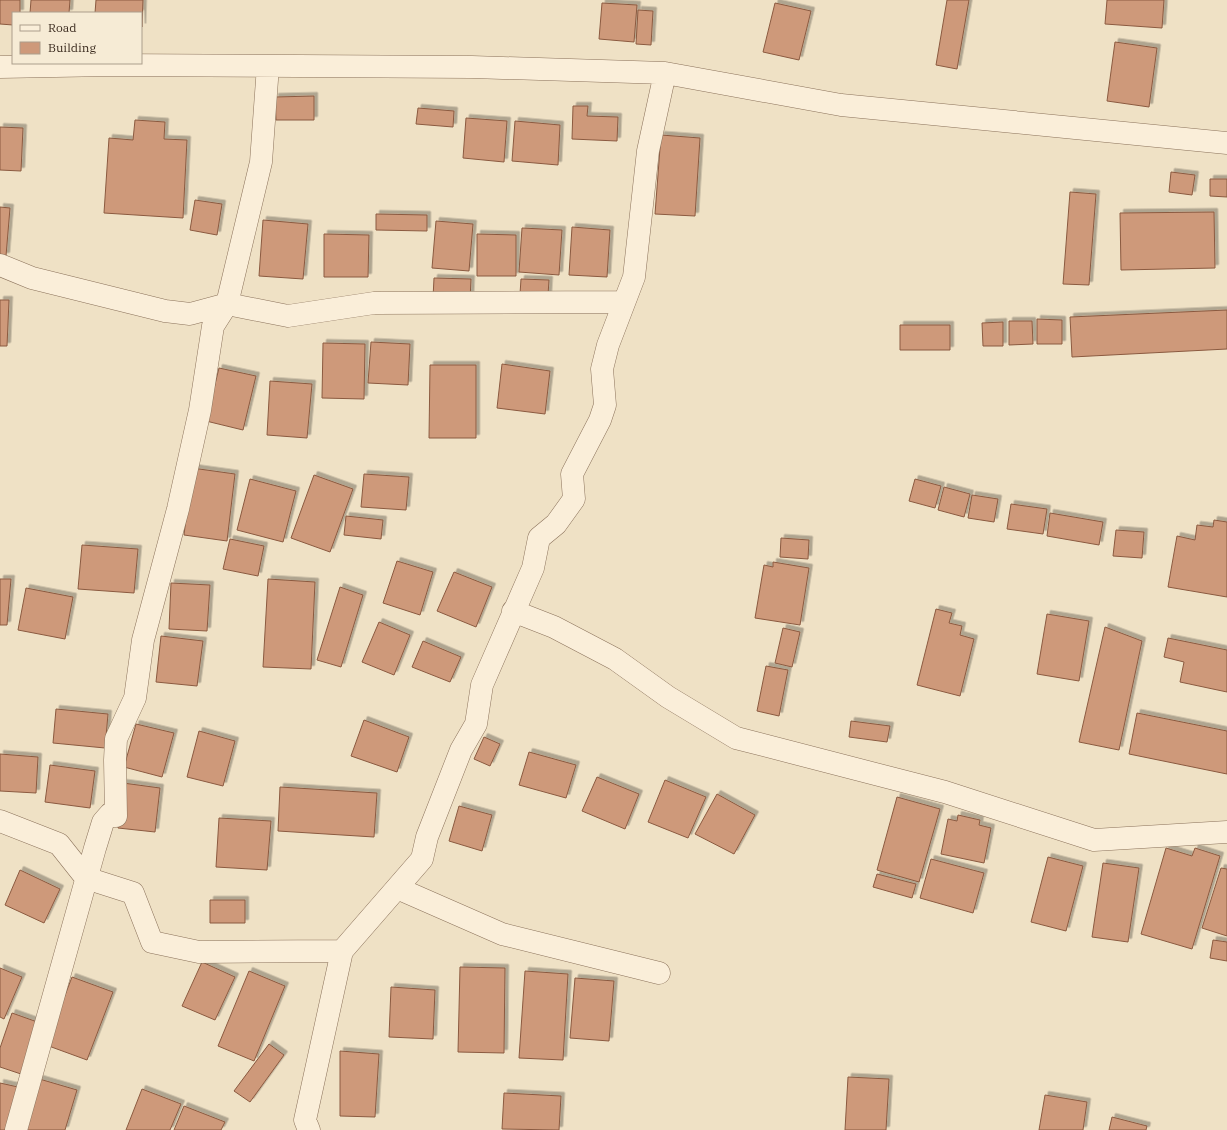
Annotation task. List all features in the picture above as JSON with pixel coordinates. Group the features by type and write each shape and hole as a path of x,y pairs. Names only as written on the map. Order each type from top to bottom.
{"street":[{"path":"0,66 472,66 665,73 842,105 1227,143"},
{"path":"16,1130 103,822 110,814 116,816 116,739 135,698 143,640 178,509 200,410 213,326 227,304 261,162 268,66"},
{"path":"309,1130 305,1120 342,950 422,859 427,837 461,750 476,724 482,685 533,568 539,538 556,524 574,499 572,474 600,420 605,404 602,369 608,345 634,277 648,151 665,73"},
{"path":"0,265 32,278 165,311 190,314 227,304 288,316 374,303 624,302"},
{"path":"513,611 554,627 615,659 668,697 736,738 945,792 1094,840 1227,832"},
{"path":"0,821 59,844 86,878 133,893 152,942 199,952 342,950"},
{"path":"397,888 502,934 659,973"}],"building":[{"path":"0,0 20,0 20,12 12,12 12,25 0,24"},
{"path":"31,0 70,0 69,12 30,12"},
{"path":"96,0 143,0 142,27 142,12 95,12"},
{"path":"947,0 969,0 957,69 936,65"},
{"path":"1107,0 1164,0 1162,28 1105,24"},
{"path":"602,3 637,5 634,42 599,39"},
{"path":"775,3 811,11 799,60 763,52"},
{"path":"638,10 653,11 651,45 636,44"},
{"path":"1115,42 1157,48 1149,107 1107,101"},
{"path":"314,96 314,120 276,120 275,97"},
{"path":"573,106 588,106 587,116 618,117 617,141 572,139"},
{"path":"418,108 454,111 453,127 416,124"},
{"path":"466,118 507,121 504,162 463,158"},
{"path":"135,120 165,122 164,139 187,140 183,218 104,213 109,138 133,140"},
{"path":"515,121 560,125 558,165 512,161"},
{"path":"0,127 23,128 21,171 0,170"},
{"path":"661,135 700,138 695,216 655,214"},
{"path":"1171,172 1195,175 1192,195 1169,192"},
{"path":"1210,179 1227,179 1227,197 1210,196"},
{"path":"1070,192 1096,194 1089,285 1063,284"},
{"path":"195,200 222,204 217,235 190,230"},
{"path":"0,207 10,208 6,256 0,256"},
{"path":"1214,212 1215,268 1121,270 1120,213"},
{"path":"376,214 427,215 427,231 376,230"},
{"path":"263,220 308,224 303,279 259,276"},
{"path":"436,221 473,224 469,271 432,268"},
{"path":"572,227 610,230 607,277 569,275"},
{"path":"522,228 562,230 559,275 519,272"},
{"path":"324,234 369,235 368,277 324,277"},
{"path":"477,234 516,235 516,276 477,276"},
{"path":"434,278 471,279 470,300 433,298"},
{"path":"521,279 549,280 548,295 520,294"},
{"path":"0,300 9,300 7,346 0,346"},
{"path":"1227,310 1227,349 1072,357 1070,317"},
{"path":"1037,319 1062,320 1062,344 1037,344"},
{"path":"1009,321 1032,321 1033,344 1009,345"},
{"path":"1003,322 1003,346 983,346 982,323"},
{"path":"900,325 950,325 950,350 900,350"},
{"path":"371,342 410,344 408,385 368,383"},
{"path":"323,343 365,344 364,399 322,398"},
{"path":"502,364 550,371 545,414 497,408"},
{"path":"430,365 476,365 476,438 429,438"},
{"path":"219,368 256,376 243,430 206,421"},
{"path":"270,381 312,384 307,438 267,435"},
{"path":"192,468 235,474 227,541 184,535"},
{"path":"364,474 409,477 406,510 361,507"},
{"path":"314,475 353,489 330,552 291,538"},
{"path":"250,479 296,491 283,542 237,530"},
{"path":"915,479 941,486 935,508 909,501"},
{"path":"944,487 970,494 964,517 938,510"},
{"path":"972,495 998,499 994,522 968,518"},
{"path":"1011,504 1047,509 1043,534 1007,529"},
{"path":"1050,513 1103,522 1099,545 1047,536"},
{"path":"346,516 383,520 381,539 344,535"},
{"path":"1214,520 1227,522 1227,597 1168,587 1177,536 1195,540 1197,525 1213,527"},
{"path":"1116,530 1144,532 1142,558 1113,556"},
{"path":"781,538 809,540 808,559 780,557"},
{"path":"230,539 264,546 258,576 223,569"},
{"path":"82,545 138,549 134,593 78,589"},
{"path":"397,561 433,572 420,615 383,603"},
{"path":"773,562 809,568 800,625 755,618 764,565 773,567"},
{"path":"454,572 492,587 476,627 437,611"},
{"path":"0,579 11,579 7,625 0,625"},
{"path":"268,579 315,582 311,669 263,667"},
{"path":"171,583 210,585 207,631 169,629"},
{"path":"340,587 363,595 341,667 317,660"},
{"path":"26,588 73,597 65,639 18,630"},
{"path":"936,609 952,613 949,623 962,626 960,635 974,639 960,696 917,685"},
{"path":"1047,614 1089,621 1079,681 1037,674"},
{"path":"379,622 410,635 394,675 362,662"},
{"path":"1105,627 1142,641 1119,750 1079,742"},
{"path":"783,628 800,632 792,667 775,663"},
{"path":"161,636 203,641 197,686 156,682"},
{"path":"1168,638 1227,650 1227,692 1180,682 1184,662 1164,657"},
{"path":"423,641 461,657 450,682 412,667"},
{"path":"766,666 788,670 779,716 757,711"},
{"path":"56,709 108,714 105,748 53,743"},
{"path":"1137,713 1227,731 1227,774 1129,754"},
{"path":"364,720 409,737 397,772 351,756"},
{"path":"851,721 890,726 887,742 849,737"},
{"path":"136,724 174,733 162,777 124,767"},
{"path":"199,731 235,741 223,786 187,777"},
{"path":"484,737 500,744 490,766 474,759"},
{"path":"529,752 576,765 566,798 519,785"},
{"path":"0,754 38,757 36,793 0,791"},
{"path":"50,765 95,771 90,808 45,802"},
{"path":"597,777 639,794 625,829 582,811"},
{"path":"665,780 706,797 688,838 648,822"},
{"path":"123,783 160,788 155,832 118,828"},
{"path":"280,787 377,793 374,837 278,831"},
{"path":"717,794 755,815 734,854 695,834"},
{"path":"897,797 940,809 919,882 877,870"},
{"path":"459,806 492,815 482,851 449,841"},
{"path":"958,815 980,820 979,825 991,828 984,863 941,854 948,819 957,821"},
{"path":"219,818 271,821 267,870 216,867"},
{"path":"1166,848 1192,856 1195,848 1220,856 1192,949 1141,934"},
{"path":"1048,857 1083,866 1066,931 1031,922"},
{"path":"931,859 984,873 973,913 920,898"},
{"path":"1103,863 1139,868 1128,942 1092,937"},
{"path":"1221,868 1227,869 1227,936 1202,928"},
{"path":"20,870 60,889 44,923 5,905"},
{"path":"877,874 916,884 912,898 873,887"},
{"path":"210,900 245,900 245,923 210,923"},
{"path":"1213,940 1227,942 1227,961 1210,958"},
{"path":"202,962 235,977 215,1020 182,1006"},
{"path":"460,967 505,968 504,1053 458,1052"},
{"path":"0,968 22,977 4,1019 0,1017"},
{"path":"249,971 285,986 254,1061 218,1046"},
{"path":"525,971 568,974 563,1060 519,1058"},
{"path":"72,977 113,992 87,1060 46,1045"},
{"path":"575,978 614,981 609,1041 570,1038"},
{"path":"391,987 435,990 433,1039 389,1037"},
{"path":"12,1013 43,1024 27,1076 0,1067 0,1048"},
{"path":"269,1044 284,1055 250,1102 234,1091"},
{"path":"340,1051 379,1054 375,1117 340,1116"},
{"path":"848,1077 889,1079 886,1130 845,1130"},
{"path":"36,1078 77,1090 65,1130 20,1130"},
{"path":"0,1083 18,1087 8,1130 0,1130"},
{"path":"142,1089 181,1104 170,1130 126,1130"},
{"path":"504,1093 561,1096 559,1130 502,1129"},
{"path":"1045,1095 1087,1102 1083,1130 1039,1130"},
{"path":"184,1106 225,1122 221,1130 174,1130"},
{"path":"1112,1117 1147,1126 1146,1130 1109,1130"}]}
